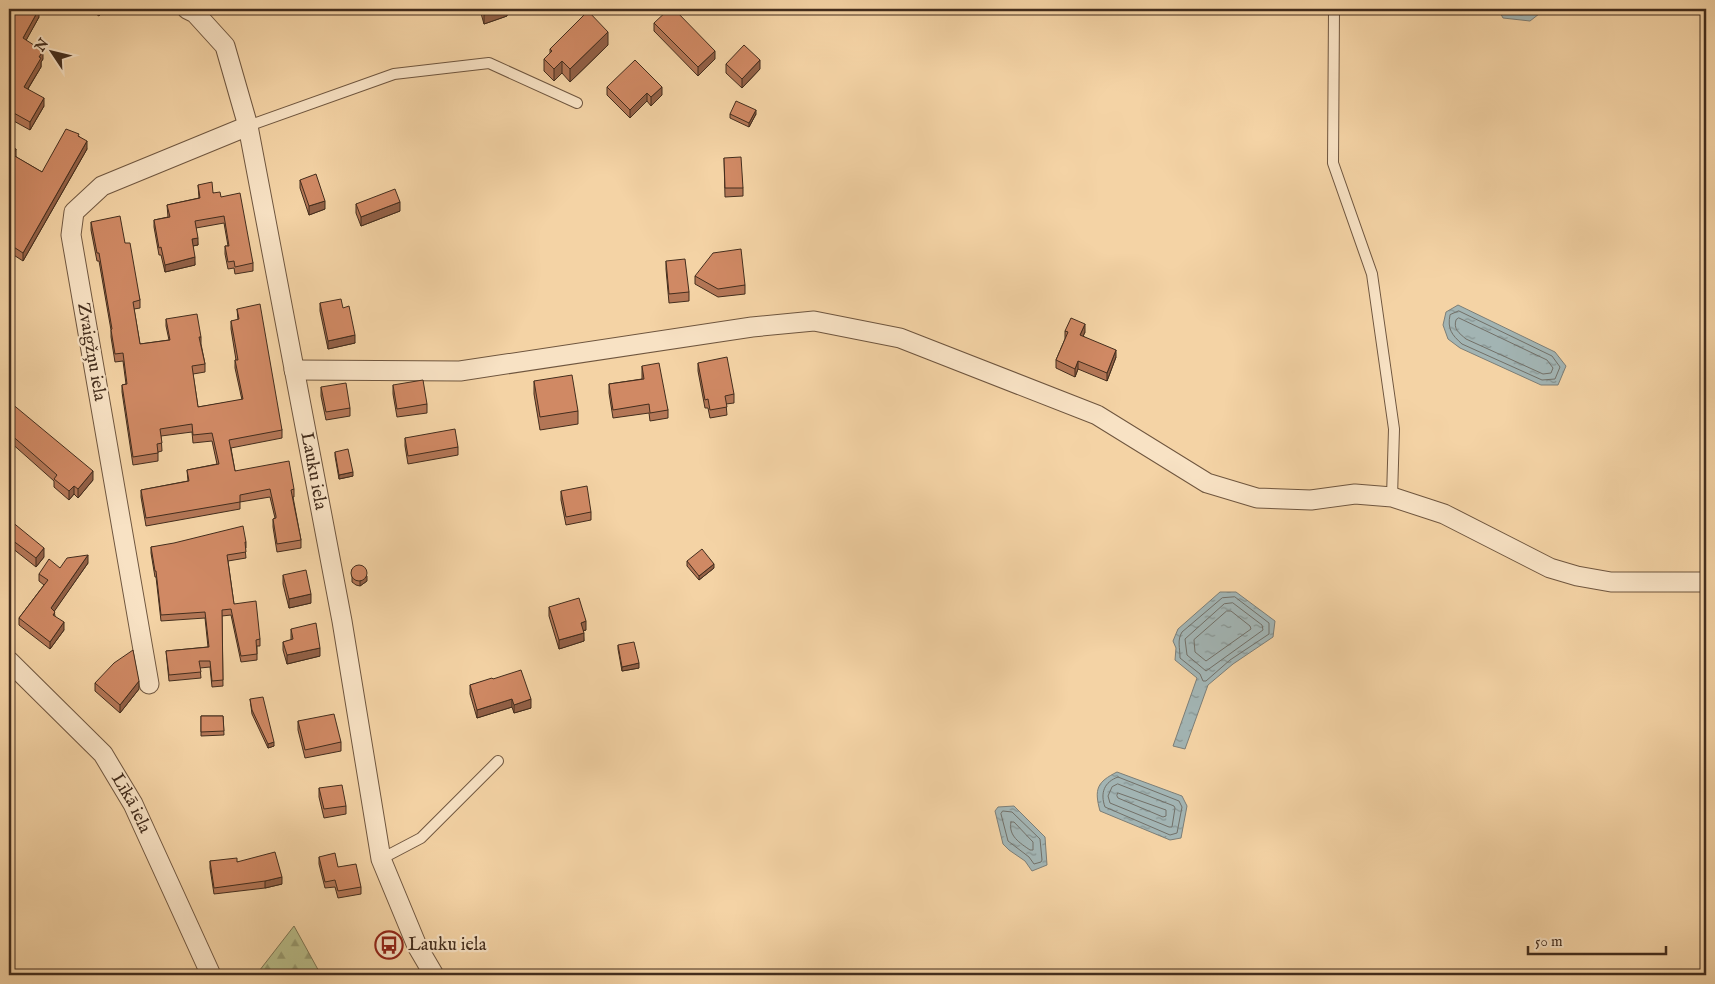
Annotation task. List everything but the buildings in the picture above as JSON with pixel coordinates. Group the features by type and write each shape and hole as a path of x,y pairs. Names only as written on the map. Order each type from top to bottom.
{"street":[{"name":"Lauku iela","path":"188,9 195,13 225,46 248,126 342,622 381,859 417,946 434,975"},
{"name":"Zvaigžņu iela","path":"149,684 71,235 74,212 102,186 248,126"},
{"path":"294,370 460,371 744,328 814,321 900,338 1097,415 1207,483 1257,498 1311,500 1355,494 1392,497 1444,514 1550,568 1577,576 1611,582 1706,582"},
{"name":"Līkā iela","path":"9,661 103,754 133,804 211,975"}],"lane":[{"path":"1334,9 1334,163 1372,274 1394,428 1392,497"},
{"path":"248,126 394,74 489,63 577,103"},
{"path":"381,859 421,838 498,761"}],"green space":[{"path":"294,926 321,975 256,975"}],"water":[{"path":"1498,9 1541,9 1539,14 1530,21 1503,18"},
{"path":"1458,305 1555,352 1566,366 1558,385 1541,385 1460,348 1448,339 1443,325 1446,312"},
{"path":"1220,592 1236,592 1275,621 1273,637 1233,664 1208,685 1185,749 1173,746 1197,678 1175,660 1176,648 1173,641 1178,629"},
{"path":"1117,772 1182,796 1187,806 1181,838 1170,840 1100,811 1097,797 1099,787 1105,779"},
{"path":"1014,806 1045,837 1047,865 1032,871 1025,861 1003,844 995,811 998,807"}],"place":[{"name":"Lauku iela","path":"389,945"}]}
